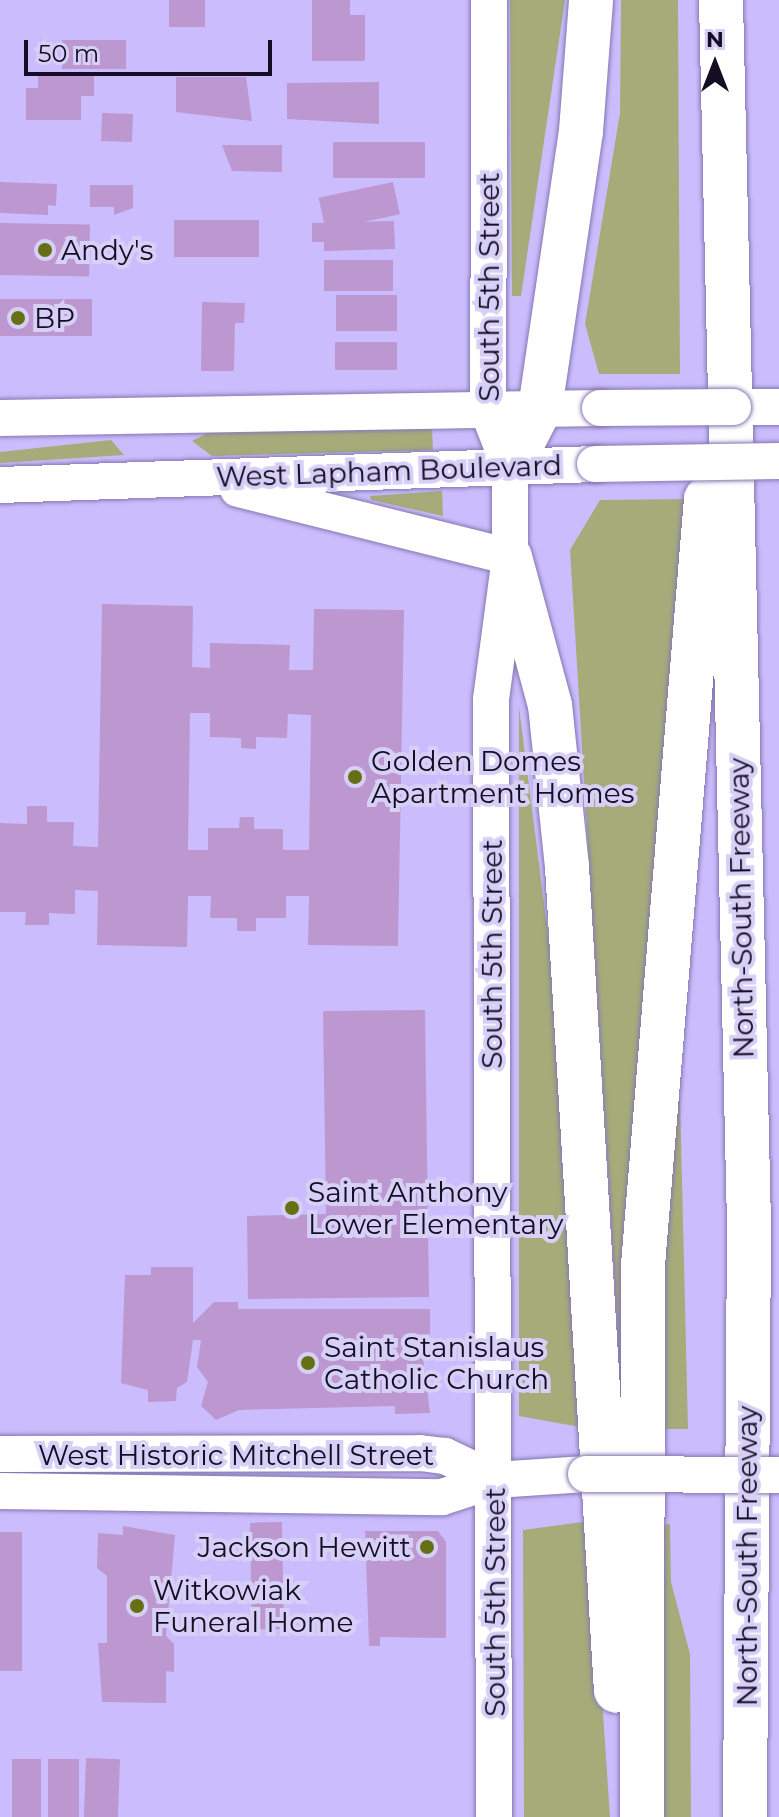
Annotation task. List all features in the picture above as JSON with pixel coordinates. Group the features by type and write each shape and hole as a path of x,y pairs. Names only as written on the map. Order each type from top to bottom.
{"highway":[{"path":"510,467 540,409 581,131 591,0"},
{"name":"North-South Freeway","path":"721,0 749,1228 745,1817"},
{"path":"642,1817 644,1249 725,257"},
{"path":"510,557 550,705 567,867 626,1817"}],"street":[{"name":"South 5th Street","path":"489,0 488,411 510,467 510,557 491,700 494,1817"},
{"name":"West Lapham Boulevard","path":"0,418 779,407"},
{"name":"West Lapham Boulevard","path":"0,485 595,464 779,461"},
{"path":"198,478 510,557"},
{"name":"West Historic Mitchell Street","path":"0,1454 420,1453 445,1456 495,1480"},
{"path":"78,1493 80,1454"},
{"path":"201,1454 202,1494"},
{"path":"495,1480 586,1474 779,1475"},
{"name":"West Historic Mitchell Street","path":"0,1491 442,1497 495,1480"}],"green space":[{"path":"510,0 565,0 521,296 512,296"},
{"path":"621,0 678,0 680,374 599,374 585,324 620,113"},
{"path":"432,429 433,450 212,456 192,441 208,433"},
{"path":"111,440 124,455 0,463 0,452"},
{"path":"442,491 443,516 371,500 370,496"},
{"path":"687,499 625,1354 619,1354 570,550 600,500"},
{"path":"519,707 561,1037 580,1427 519,1416"},
{"path":"680,1097 688,1429 659,1429 658,1294 672,1100"},
{"path":"590,1521 610,1817 524,1817 523,1530"},
{"path":"670,1524 671,1582 690,1654 691,1817 662,1817 660,1525"}],"building":[{"path":"169,0 205,0 205,27 169,27"},
{"path":"312,0 350,0 350,15 365,15 365,61 312,61"},
{"path":"62,40 126,40 126,69 62,69"},
{"path":"38,73 94,73 94,96 81,96 81,120 26,120 26,88 38,88"},
{"path":"176,77 246,77 252,121 176,112"},
{"path":"379,82 379,124 287,119 287,83"},
{"path":"102,113 133,114 132,142 101,141"},
{"path":"333,142 425,142 425,178 333,178"},
{"path":"222,145 282,145 282,172 232,171"},
{"path":"0,182 57,184 56,206 48,205 48,215 0,213"},
{"path":"393,182 400,214 326,230 319,198"},
{"path":"90,185 133,185 133,208 114,215 114,207 90,207"},
{"path":"174,220 259,220 259,257 174,257"},
{"path":"394,221 395,249 324,251 324,242 312,242 312,223"},
{"name":"Andy's","path":"0,223 90,225 89,277 0,275"},
{"path":"324,260 393,260 393,291 324,291"},
{"path":"336,295 397,295 397,331 336,331"},
{"path":"0,299 92,299 92,336 0,336"},
{"path":"202,302 245,303 244,323 235,323 234,371 201,371"},
{"path":"335,342 397,342 397,370 335,370"},
{"name":"Golden Domes Apartment Homes","path":"102,604 193,606 192,667 210,668 210,643 290,645 289,670 313,670 314,609 404,610 398,946 308,945 309,896 286,896 286,918 256,918 256,931 237,931 237,918 210,918 211,896 188,896 187,947 97,945 98,891 75,890 75,914 49,913 49,925 25,925 26,912 0,912 0,823 27,824 27,806 47,806 47,822 74,822 73,846 98,847","holes":["190,713 210,713 210,737 241,738 241,748 256,749 256,737 287,738 288,714 311,715 309,850 283,850 283,829 254,829 254,817 240,817 239,828 208,828 208,850 188,850"]},
{"path":"425,1010 429,1297 248,1299 247,1216 326,1214 323,1011"},
{"name":"Saint Stanislaus Catholic Church","path":"151,1267 193,1267 193,1323 214,1302 238,1302 238,1309 430,1309 430,1335 420,1335 430,1413 395,1414 395,1406 239,1410 216,1420 201,1406 208,1382 197,1367 201,1340 193,1340 187,1382 177,1388 176,1401 148,1402 148,1390 121,1383 125,1275 151,1275"},
{"path":"282,1522 284,1629 252,1630 250,1523"},
{"name":"Witkowiak Funeral Home","path":"123,1526 175,1535 166,1636 174,1644 174,1672 166,1671 166,1703 102,1702 98,1643 107,1643 107,1576 97,1568 98,1533 123,1535"},
{"path":"365,1531 438,1531 446,1542 446,1638 380,1637 380,1646 369,1646"},
{"path":"0,1532 22,1532 22,1671 0,1671"},
{"path":"86,1758 120,1759 118,1817 84,1817"},
{"path":"12,1759 41,1759 41,1817 12,1817"},
{"path":"48,1759 79,1759 79,1817 48,1817"}],"place":[{"name":"Andy's","path":"45,250"},
{"name":"BP","path":"18,318"},
{"name":"Golden Domes Apartment Homes","path":"355,777"},
{"name":"Saint Anthony Lower Elementary","path":"292,1208"},
{"name":"Saint Stanislaus Catholic Church","path":"308,1363"},
{"name":"Jackson Hewitt","path":"427,1547"},
{"name":"Witkowiak Funeral Home","path":"137,1606"}]}
